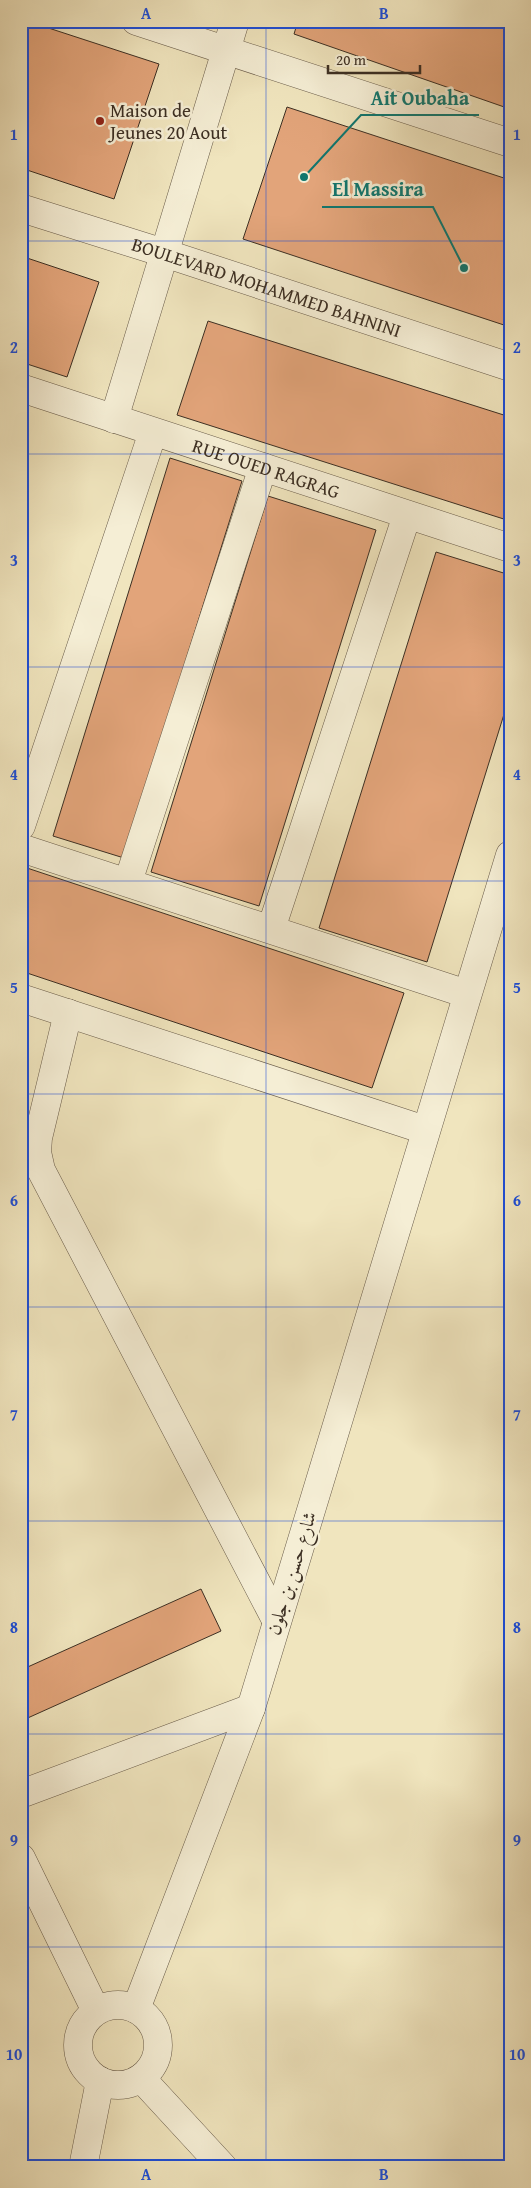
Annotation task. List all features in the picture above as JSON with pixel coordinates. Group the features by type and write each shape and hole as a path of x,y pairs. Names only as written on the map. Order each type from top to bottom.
{"street":[{"path":"136,21 510,143"},
{"path":"114,419 235,21"},
{"name":"BOULEVARD MOHAMMED BAHNINI","path":"21,208 510,367"},
{"name":"RUE OUED RAGRAG","path":"21,388 510,548"},
{"path":"21,826 153,432"},
{"path":"128,882 264,468"},
{"path":"271,929 407,515"},
{"path":"21,848 467,994"},
{"name":"شارع حسن بن جلون","path":"136,2008 250,1708 510,855"},
{"path":"21,998 425,1130"},
{"path":"68,1013 38,1138 37,1152 41,1170 276,1620"},
{"path":"21,1794 250,1708"},
{"path":"21,1858 96,2011"},
{"path":"123,2005 136,2008 147,2017 155,2028 159,2042 157,2056 151,2068 141,2078 128,2083 114,2084 100,2080 89,2072 81,2061 78,2047 80,2033 86,2021 96,2011 109,2006 123,2005"},
{"path":"141,2078 223,2167"},
{"path":"84,2167 100,2080"}],"building":[{"path":"21,21 27,21 159,64 114,199 21,168"},
{"path":"298,21 510,21 510,109 294,34"},
{"path":"287,107 510,180 510,327 243,239"},
{"path":"21,256 99,282 67,377 21,362"},
{"path":"208,321 510,417 510,521 177,415"},
{"path":"170,458 242,481 124,858 53,836"},
{"path":"268,496 376,530 259,906 151,872"},
{"path":"436,552 510,575 510,695 427,962 319,928"},
{"path":"21,866 404,993 372,1088 21,971"},
{"path":"201,1589 221,1631 21,1721 21,1670"}],"place":[{"name":"Maison de Jeunes 20 Aout","path":"100,121"},
{"name":"Ait Oubaha","path":"304,177"},
{"name":"El Massira","path":"464,268"}]}
